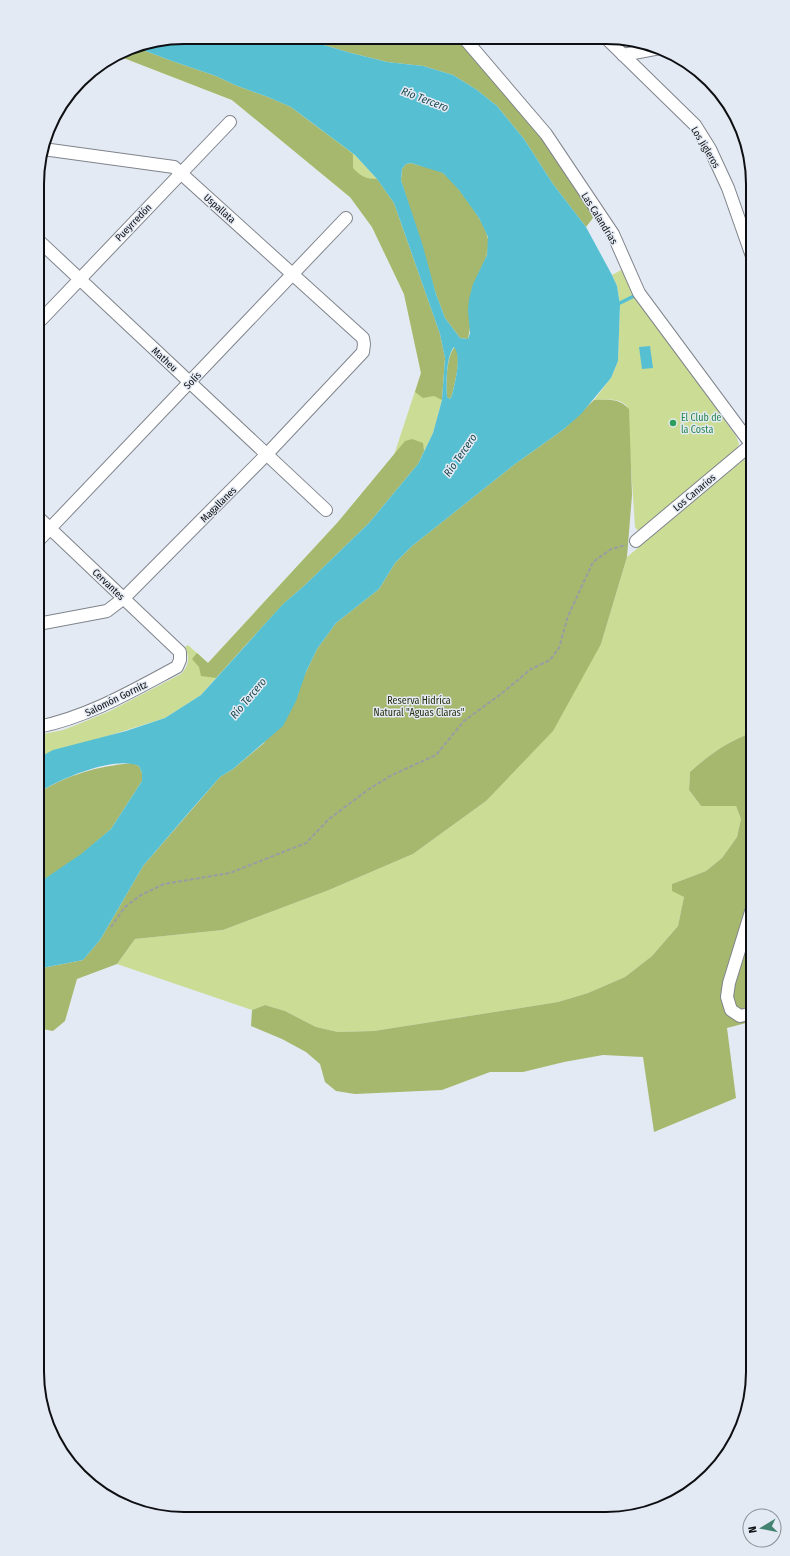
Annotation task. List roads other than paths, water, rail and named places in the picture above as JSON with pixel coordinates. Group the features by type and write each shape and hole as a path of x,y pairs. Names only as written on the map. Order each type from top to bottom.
{"street":[{"name":"Las Calandrias","path":"469,44 546,134 612,234 639,293 746,435"},
{"name":"Los Jigleros","path":"612,44 695,125 710,149 728,188 746,238"},
{"path":"623,55 648,50"},
{"name":"Pueyrredón","path":"44,316 79,278 230,122"},
{"name":"Uspallata","path":"49,150 174,167 363,338"},
{"name":"Solís","path":"44,534 346,218"},
{"name":"Matheu","path":"44,246 326,510"},
{"name":"Magallanes","path":"44,623 107,611 124,598 267,454 364,352 363,338"},
{"name":"Los Canarios","path":"636,541 746,448"},
{"name":"Cervantes","path":"44,522 180,652"},
{"name":"Salomón Gornitz","path":"44,726 81,716 177,667 180,660 180,652"},
{"path":"746,926 733,965 727,997 731,1010 740,1016 746,1015"}],"water":[{"name":"Río Tercero","path":"175,44 320,44 387,62 423,66 453,75 477,90 497,106 524,139 553,184 586,227 612,275 617,286 620,305 618,361 611,378 581,414 564,429 515,464 412,546 395,563 379,589 336,623 317,649 306,672 296,701 283,726 233,769 220,777 143,866 100,940 83,960 44,968 44,879 81,854 111,829 142,781 142,773 139,766 129,763 102,766 73,775 44,789 44,755 53,750 126,731 165,718 201,695 282,605 305,585 369,523 418,464 433,433 442,400 445,358 440,334 394,203 377,179 355,155 291,107 216,76 143,50","holes":["411,163 443,173 459,190 479,218 488,237 487,255 473,284 469,299 468,311 470,333 468,339 460,338 445,318 436,294 422,243 401,180 402,169 406,164","454,347 458,363 455,384 450,399 447,397 447,371 451,351"]},
{"path":"650,346 653,368 642,369 639,347"}],"waterway":[{"path":"620,303 638,294"}],"place":[{"name":"El Club de la Costa","path":"673,423"}],"park label":[{"name":"Reserva Hidríca Natural \"Aguas Claras\"","path":"419,706"}]}
